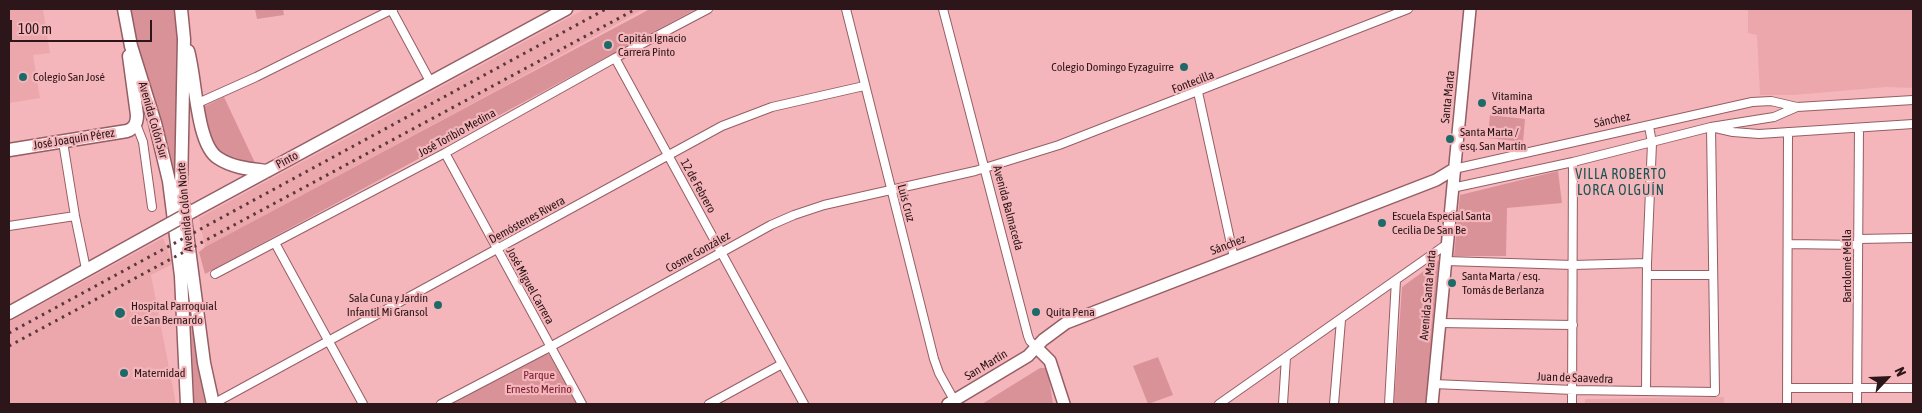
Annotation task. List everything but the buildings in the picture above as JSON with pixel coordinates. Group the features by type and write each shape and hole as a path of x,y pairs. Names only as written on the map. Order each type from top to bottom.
{"main road":[{"name":"Avenida Colón Sur","path":"124,9 131,46 156,123 169,181 181,276 187,404"},
{"name":"Avenida Colón Norte","path":"181,9 184,39 181,188 204,363 213,404"},
{"name":"Pinto","path":"9,313 86,269 566,9"},
{"path":"184,39 190,60 204,139 214,156 233,165 268,171"},
{"name":"Avenida Colón Sur","path":"131,46 129,56 137,115 136,124"},
{"name":"José Joaquín Pérez","path":"9,150 127,131 136,124"}],"street":[{"path":"198,103 256,77 392,9 431,83"},
{"name":"José Toribio Medina","path":"215,274 445,153 615,58 708,9"},
{"name":"Luis Cruz","path":"846,9 934,359 951,402"},
{"name":"Avenida Balmaceda","path":"943,9 1028,336 1030,341 1050,361 1064,404"},
{"name":"Fontecilla","path":"984,168 1059,145 1408,9"},
{"name":"Santa Marta","path":"1452,188 1470,9"},
{"name":"12 de Febrero","path":"615,58 804,404"},
{"name":"Demóstenes Rivera","path":"213,404 722,126 755,112 864,86"},
{"path":"1198,92 1234,258"},
{"name":"Sánchez","path":"1037,348 1047,336 1066,323 1436,180 1454,169 1752,102 1771,101 1797,107 1913,100"},
{"name":"Sánchez","path":"1452,188 1573,162 1711,127 1774,117 1797,107"},
{"name":"Avenida Colón Sur","path":"136,124 143,142 152,206"},
{"name":"Sánchez","path":"1711,127 1745,134 1913,124"},
{"path":"1646,391 1647,263 1652,143 1649,126"},
{"path":"1647,275 1713,275 1711,127"},
{"name":"Bartolomé Mella","path":"1857,404 1859,128"},
{"path":"1788,132 1788,404"},
{"path":"62,142 86,269"},
{"name":"José Miguel Carrera","path":"445,153 582,404"},
{"path":"1572,404 1573,162"},
{"name":"Cosme González","path":"441,404 550,347 777,222 824,205 984,168"},
{"path":"1436,180 1452,188"},
{"name":"Avenida Santa Marta","path":"1432,404 1452,188"},
{"path":"9,226 75,216"},
{"path":"1788,244 1913,238"},
{"path":"275,243 363,404"},
{"path":"1219,404 1226,402 1286,357 1447,244"},
{"path":"1446,261 1573,265 1647,263"},
{"name":"Juan de Saavedra","path":"1434,384 1572,390 1715,392 1713,275"},
{"path":"1389,404 1396,280"},
{"path":"1334,404 1341,320"},
{"path":"1440,324 1573,325"},
{"name":"San Martín","path":"951,402 1028,356 1037,348"},
{"path":"1283,404 1286,357"},
{"path":"709,404 782,364"},
{"path":"1788,388 1913,388"}],"shaded area":[{"name":"Colegio San José","path":"9,9 43,9 50,53 33,55 40,98 9,103"},
{"path":"585,9 644,9 205,247 199,218"},
{"path":"1748,9 1913,9 1913,88 1886,87 1794,95 1760,95 1757,35 1748,33"},
{"name":"Hospital Parroquial de San Bernardo","path":"163,238 173,264 151,275 176,404 9,404 9,322"},
{"path":"1724,397 1724,404 1585,404 1585,399"}],"green space":[{"path":"129,9 176,9 179,34 173,173 138,52"},
{"path":"255,9 283,9 284,15 257,19"},
{"path":"650,9 696,9 205,274 199,252 205,247"},
{"path":"224,97 256,165 221,154 215,149 207,134 203,107"},
{"path":"1490,115 1525,119 1523,142 1488,138"},
{"path":"1558,171 1562,203 1507,208 1506,256 1454,256 1460,195"},
{"path":"1439,260 1442,262 1429,404 1394,404 1402,287"},
{"path":"191,318 205,403 205,404 194,404"},
{"name":"Parque Ernesto Merino","path":"547,353 552,357 578,404 451,404"},
{"path":"1158,357 1173,395 1148,404 1133,366"},
{"path":"1040,368 1045,368 1048,372 1053,404 982,404"}],"railway":[{"path":"9,333 606,9"},
{"path":"9,346 636,9"}],"place":[{"name":"Capitán Ignacio Carrera Pinto","path":"608,45"},
{"name":"Colegio Domingo Eyzaguirre","path":"1184,67"},
{"name":"Colegio San José","path":"23,77"},
{"name":"Vitamina Santa Marta","path":"1482,103"},
{"name":"Santa Marta / esq. San Martín","path":"1450,139"},
{"name":"Escuela Especial Santa Cecilia De San Be","path":"1382,223"},
{"name":"Santa Marta / esq. Tomás de Berlanza","path":"1452,283"},
{"name":"Sala Cuna y Jardín Infantil Mi Gransol","path":"438,305"},
{"name":"Quita Pena","path":"1036,312"},
{"name":"Hospital Parroquial de San Bernardo","path":"120,313"},
{"name":"Maternidad","path":"124,373"}],"district":[{"name":"VILLA ROBERTO LORCA OLGUÍN","path":"1621,184"}]}
